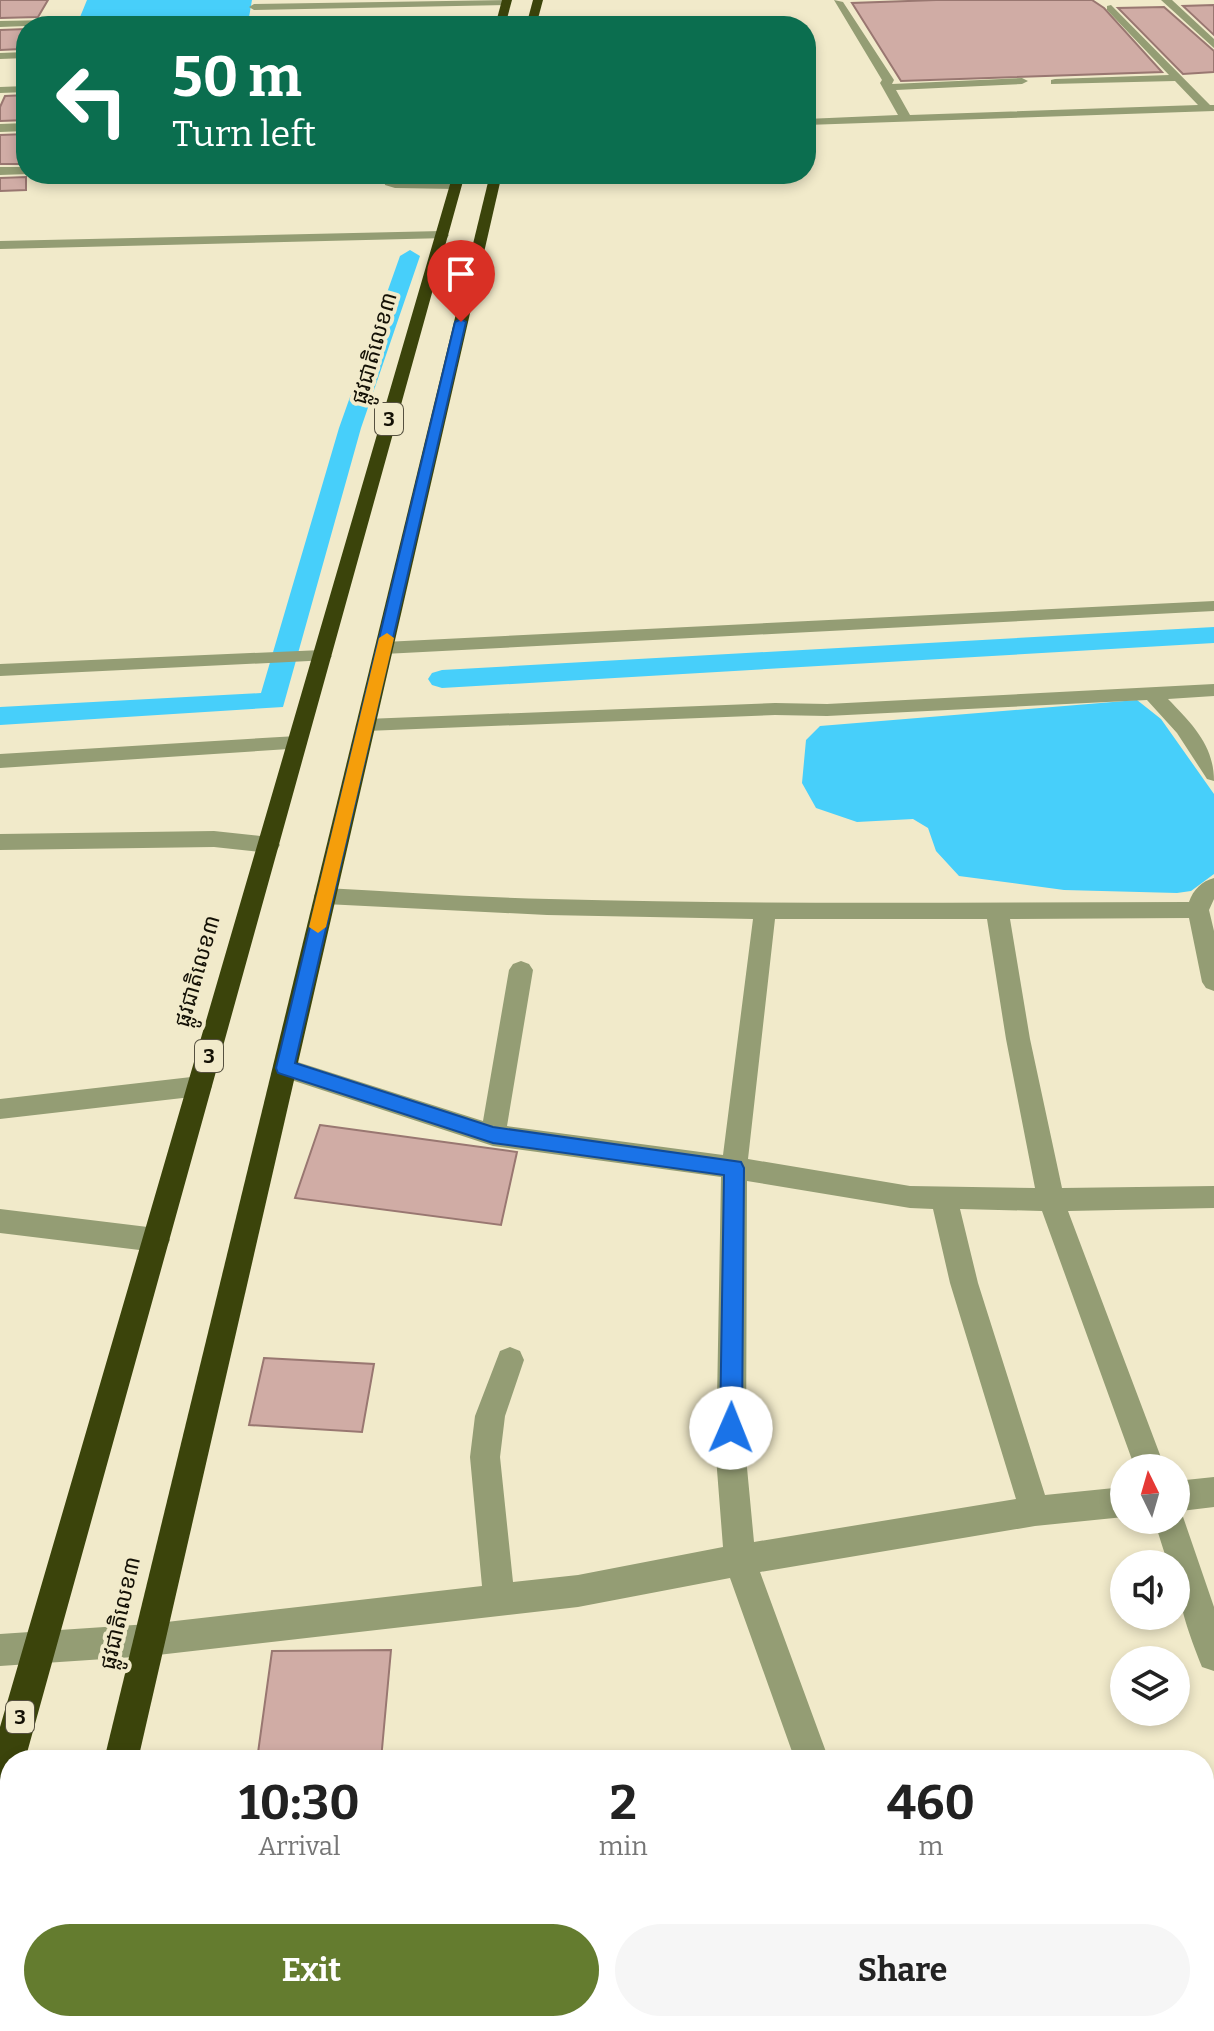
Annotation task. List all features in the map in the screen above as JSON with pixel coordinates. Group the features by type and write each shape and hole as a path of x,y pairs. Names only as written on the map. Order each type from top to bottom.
{"highway":[{"name":"ផ្លូវជាតិលេខ៣","path":"11,1750 456,184"},
{"name":"ផ្លូវជាតិលេខ៣","path":"123,1750 494,184"}],"street":[{"path":"1166,0 1214,45"},
{"path":"254,7 292,3 507,1"},
{"path":"838,2 903,113"},
{"path":"1111,8 1198,98 1212,104"},
{"path":"1055,82 1178,78"},
{"path":"890,87 1022,81"},
{"path":"816,121 1057,102 1198,98"},
{"path":"1057,102 1065,113"},
{"path":"816,111 1065,113 1212,104"},
{"path":"0,245 442,235"},
{"path":"382,656 1214,606"},
{"path":"0,670 321,660"},
{"path":"367,721 827,710 1214,690"},
{"path":"1153,694 1184,728 1214,774"},
{"path":"0,761 300,733"},
{"path":"0,842 214,839 269,845"},
{"path":"1214,886 1201,898 1198,910 1214,982"},
{"path":"325,896 547,907 765,911 997,908 1198,910"},
{"path":"997,908 1018,1039 1051,1200 1145,1454"},
{"path":"765,911 734,1168 731,1457 740,1560 808,1750"},
{"path":"493,1135 521,970"},
{"path":"285,1068 493,1135 734,1168 910,1197 1051,1200 1214,1197"},
{"path":"0,1109 200,1086"},
{"path":"944,1199 964,1283 1035,1511"},
{"path":"0,1221 156,1240"},
{"path":"499,1600 485,1457 490,1416 510,1360"},
{"path":"1190,1495 1214,1492"},
{"path":"0,1650 149,1640 578,1591 740,1560 1035,1511 1110,1503"},
{"path":"1174,1534 1214,1655"}],"water":[{"path":"87,0 252,0 249,16 80,16"},
{"path":"1137,700 1161,719 1214,794 1214,874 1191,891 1064,890 959,876 936,851 928,828 913,819 857,822 816,808 802,783 806,740 820,726"}],"building":[{"path":"0,0 48,0 39,16 0,18"},
{"path":"1092,0 1104,8 1162,72 901,81 852,3"},
{"path":"1214,5 1214,35 1183,6"},
{"path":"1164,7 1214,51 1214,72 1183,74 1118,8"},
{"path":"16,29 16,49 0,50 0,30"},
{"path":"16,95 16,120 0,121 0,107 5,96"},
{"path":"16,134 16,164 0,164 0,135"},
{"path":"16,177 16,184 26,184 26,190 0,191 0,178"},
{"path":"320,1125 517,1152 501,1225 295,1198"},
{"path":"264,1358 374,1364 362,1432 249,1425"},
{"path":"391,1650 382,1750 258,1750 272,1651"}],"waterway":[{"path":"0,716 273,701 350,428 410,256"},
{"path":"442,679 1214,635"}],"slow traffic":[{"path":"318,927 387,638"}],"route":[{"path":"461,322 285,1068 493,1135 734,1168 731,1428"}]}
